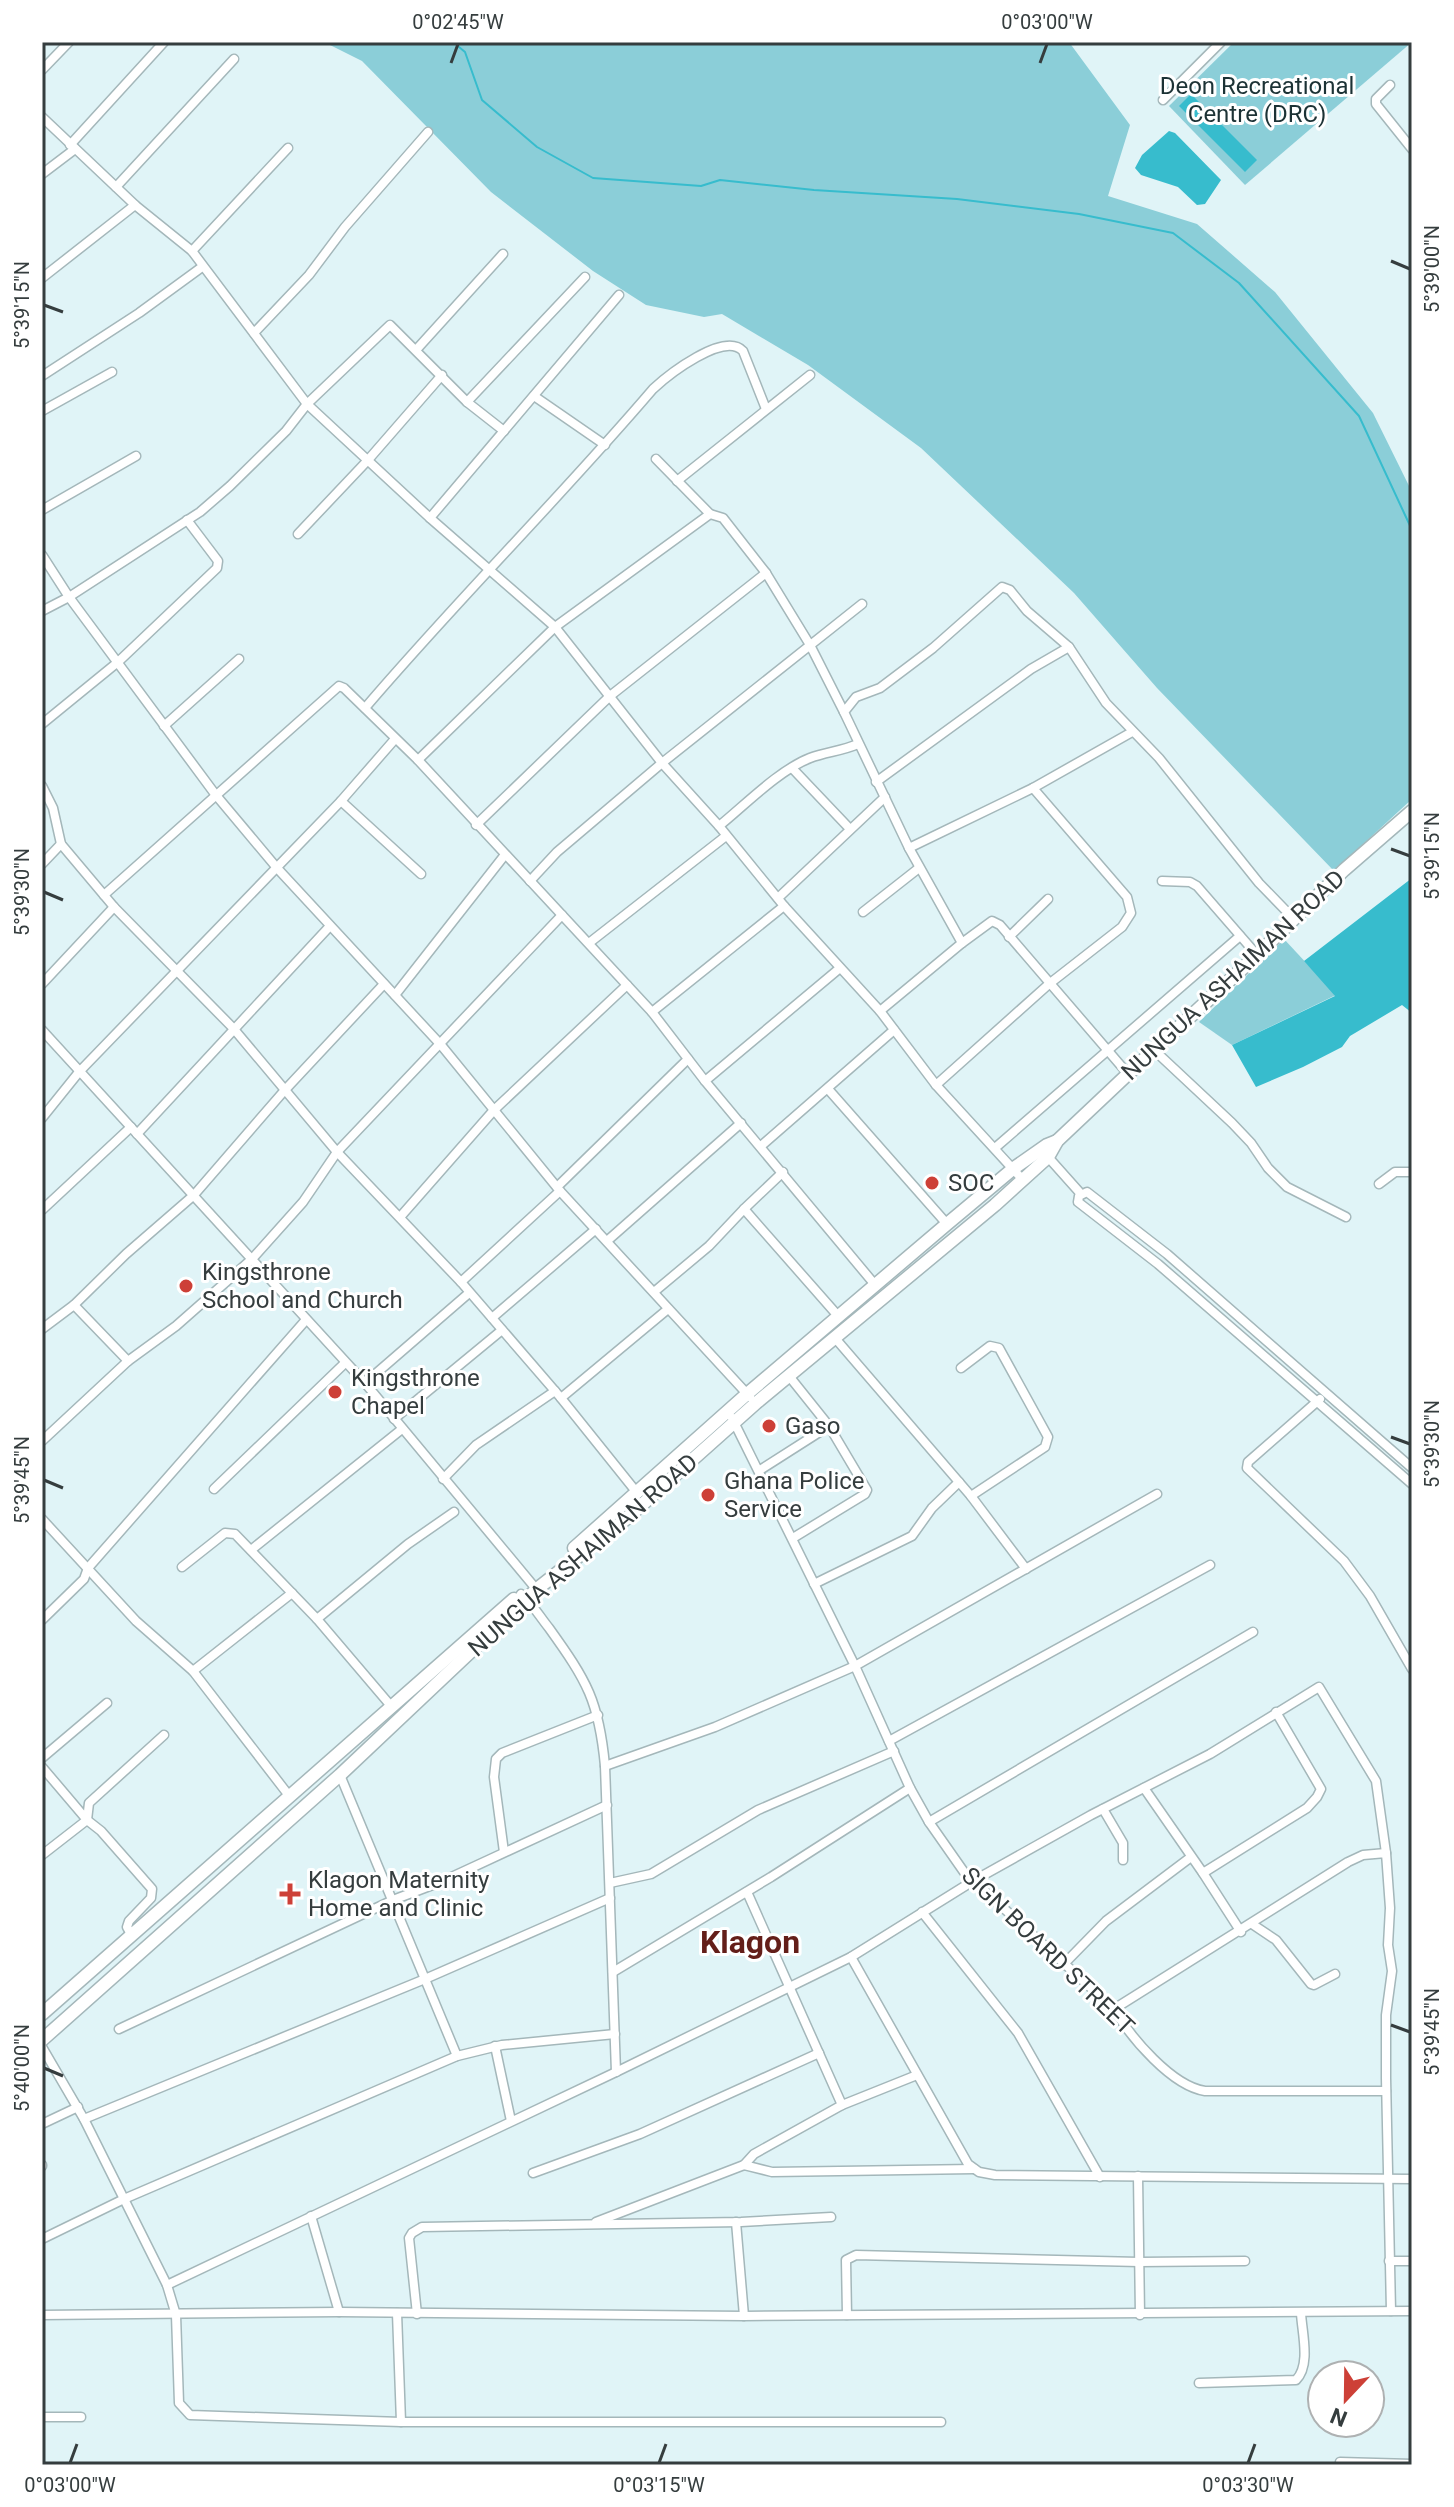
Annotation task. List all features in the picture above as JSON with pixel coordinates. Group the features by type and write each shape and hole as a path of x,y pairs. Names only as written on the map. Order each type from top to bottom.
{"main road":[{"name":"NUNGUA ASHAIMAN ROAD","path":"751,1398 789,1376 1023,1180 1048,1157 1057,1141 1293,918 1412,811"},
{"name":"NUNGUA ASHAIMAN ROAD","path":"42,2040 416,1706 524,1596 532,1584 731,1416 947,1224 1014,1168 1057,1141"},
{"name":"NUNGUA ASHAIMAN ROAD","path":"42,2014 391,1706 524,1596 627,1518 731,1416"}],"street":[{"path":"42,70 69,42"},
{"path":"42,174 73,147 164,42"},
{"path":"1163,100 1221,42"},
{"path":"116,187 234,59"},
{"path":"1390,85 1376,99 1376,104 1412,149"},
{"path":"42,117 135,205 192,251 307,404 430,518 555,627 662,763 880,1011 936,1085 1023,1180"},
{"path":"254,333 309,275 345,227 428,132"},
{"path":"192,251 288,148"},
{"path":"42,278 135,205"},
{"path":"416,350 503,254"},
{"path":"42,376 139,313 202,267"},
{"path":"467,402 585,277"},
{"path":"430,518 619,295"},
{"path":"42,611 69,597 187,520 230,486 286,431 307,404 390,325 467,402 504,431"},
{"path":"365,708 436,624 538,519 670,373 729,344 738,346 743,351 766,409"},
{"path":"42,411 112,372"},
{"path":"298,534 442,375"},
{"path":"677,481 810,375"},
{"path":"534,396 605,445"},
{"path":"42,510 136,456"},
{"path":"656,459 710,514 723,518 766,573 810,645 919,868 962,943"},
{"path":"418,760 555,627 710,514"},
{"path":"42,724 118,662 217,568 218,561 187,520"},
{"path":"42,555 69,597 215,794 277,868 441,1045 558,1189 751,1398"},
{"path":"476,825 610,696 766,573"},
{"path":"844,712 856,697 880,688 933,648 1002,587 1010,590 1027,611 1069,647 1106,703 1159,758 1259,883 1293,918"},
{"path":"530,881 557,852 662,763 862,604"},
{"path":"876,782 1031,669 1069,647"},
{"path":"164,726 239,659"},
{"path":"104,895 339,686 344,688 418,760 652,1012 705,1081 876,1286"},
{"path":"909,848 1033,788 1132,732"},
{"path":"42,1118 79,1072 341,801 395,739"},
{"path":"719,826 792,768 811,757 858,744"},
{"path":"792,768 850,829"},
{"path":"42,786 53,808 61,844 114,907 233,1028 337,1152 461,1282 638,1494"},
{"path":"936,1085 1049,984 1122,927 1131,913 1127,897 1033,788"},
{"path":"652,1012 781,902 885,797"},
{"path":"341,801 421,874"},
{"path":"589,943 726,836"},
{"path":"42,864 61,844"},
{"path":"395,995 504,856"},
{"path":"863,912 919,868"},
{"path":"1162,881 1190,882 1197,886 1257,955"},
{"path":"1009,937 1048,899"},
{"path":"42,984 114,907"},
{"path":"42,1441 128,1361 176,1326 252,1259 303,1202 337,1152 562,915"},
{"path":"880,1011 992,921 1000,925 1128,1074"},
{"path":"42,1210 134,1130 330,926"},
{"path":"995,1148 1240,936"},
{"path":"705,1081 840,968"},
{"path":"42,1329 74,1305 126,1254 194,1195 284,1091 384,984"},
{"path":"401,1216 494,1110 627,985"},
{"path":"42,1030 305,1321 365,1383 532,1584"},
{"path":"761,1146 894,1030"},
{"path":"1154,1050 1232,1123 1287,1187 1346,1217"},
{"path":"461,1282 688,1059"},
{"path":"828,1089 947,1224"},
{"path":"607,1241 741,1123"},
{"path":"1048,1157 1081,1194"},
{"path":"654,1292 709,1246 783,1172"},
{"path":"1379,1184 1395,1172 1412,1172"},
{"path":"1081,1194 1087,1192 1167,1254 1412,1468"},
{"path":"1081,1194 1078,1202 1158,1264 1412,1484"},
{"path":"744,1209 839,1317"},
{"path":"492,1318 596,1229"},
{"path":"1158,1264 1167,1254"},
{"path":"365,1383 469,1293"},
{"path":"74,1305 128,1361"},
{"path":"443,1479 476,1445 558,1395 668,1309"},
{"path":"42,1620 84,1579 88,1568 305,1321"},
{"path":"394,1419 502,1330"},
{"path":"835,1338 971,1496 1026,1569"},
{"path":"961,1368 990,1346 999,1348 1048,1437 1045,1447 971,1496"},
{"path":"214,1489 345,1363"},
{"path":"789,1376 829,1426 867,1490 793,1538"},
{"path":"1326,1393 1248,1462 1247,1468 1344,1561 1370,1596 1412,1669"},
{"name":"SIGN BOARD STREET","path":"731,1416 855,1666 910,1788 929,1822 964,1872 1114,2009 1168,2072 1193,2089 1386,2091"},
{"path":"760,1470 829,1426"},
{"path":"251,1550 402,1429"},
{"path":"814,1584 912,1536 932,1508 959,1482"},
{"path":"605,1766 715,1727 855,1666 1157,1494"},
{"path":"317,1619 408,1544 454,1512"},
{"path":"42,1519 136,1621 193,1671 288,1798"},
{"path":"182,1567 225,1533 235,1534 317,1619 391,1706"},
{"path":"889,1741 1210,1565"},
{"path":"193,1671 292,1593"},
{"path":"524,1596 578,1668 598,1715 607,1805 616,2072"},
{"path":"929,1822 1253,1632"},
{"path":"167,2285 851,1957 973,1881 1210,1754 1319,1687 1376,1781 1386,1853 1390,1908 1388,1945 1392,1971 1386,2015 1391,2311"},
{"path":"42,1758 107,1703"},
{"path":"1203,1873 1307,1808 1321,1789 1276,1712"},
{"path":"504,1852 494,1777 496,1759 502,1753 598,1715"},
{"path":"42,1855 87,1820 89,1803 164,1735"},
{"path":"610,1883 651,1874 758,1810 894,1751"},
{"path":"42,1767 152,1889 151,1898 129,1921 127,1927 132,1936"},
{"path":"340,1775 457,2056"},
{"path":"613,1972 747,1892 910,1788"},
{"path":"1144,1788 1241,1932"},
{"path":"119,2029 393,1900 443,1881 607,1805"},
{"path":"1103,1809 1123,1843 1123,1860"},
{"path":"1114,2009 1348,1862 1363,1855 1386,1853"},
{"path":"1063,1965 1106,1921 1191,1857"},
{"path":"747,1892 842,2105"},
{"path":"84,2119 425,1979 610,1898"},
{"path":"922,1912 1018,2033 1100,2177"},
{"path":"1252,1924 1276,1940 1311,1984 1335,1974"},
{"path":"851,1957 968,2164 974,2169"},
{"path":"42,2239 124,2199 457,2056 495,2046 615,2034"},
{"path":"495,2046 511,2121"},
{"path":"42,2047 78,2107 167,2285 176,2315 179,2403 190,2415 401,2422 941,2422"},
{"path":"533,2173 640,2134 819,2053"},
{"path":"588,2225 744,2165 754,2154 842,2105 917,2075"},
{"path":"42,2124 78,2107"},
{"path":"744,2165 772,2172 974,2169 995,2175 1412,2179"},
{"path":"1138,2176 1140,2315"},
{"path":"311,2216 339,2312"},
{"path":"417,2314 409,2238 422,2227 736,2222 831,2217"},
{"path":"736,2222 744,2316"},
{"path":"847,2315 846,2260 856,2255 1139,2262 1245,2261"},
{"path":"1389,2261 1412,2261"},
{"path":"42,2315 339,2312 744,2316 1140,2315 1412,2311"},
{"path":"397,2313 401,2422"},
{"path":"1199,2383 1296,2380 1304,2366 1301,2313"},
{"path":"42,2417 81,2417"},
{"path":"1340,2462 1412,2464"}],"green space":[{"path":"324,42 1069,42 1130,125 1108,196 1197,224 1275,292 1373,413 1412,492 1412,799 1334,871 1157,688 1074,593 921,448 808,365 722,314 704,317 646,305 593,271 491,192 362,61"},
{"name":"Deon Recreational Centre (DRC)","path":"1234,42 1412,42 1245,185 1169,106"},
{"path":"1284,939 1336,995 1232,1045 1199,1022"}],"shaded area":[{"path":"1191,94 1257,160 1245,172 1179,106"},
{"path":"1169,131 1175,133 1221,180 1205,204 1197,205 1178,187 1141,175 1135,168 1142,155"},
{"path":"1412,878 1412,1013 1402,1005 1350,1036 1342,1047 1256,1087 1232,1045 1335,996 1304,961"}],"waterway":[{"path":"453,42 465,52 482,100 537,147 593,178 701,186 720,180 814,190 957,199 1079,214 1173,233 1239,283 1359,416 1412,530"}],"place":[{"name":"SOC","path":"932,1183"},
{"name":"Kingsthrone School and Church","path":"186,1286"},
{"name":"Kingsthrone Chapel","path":"335,1392"},
{"name":"Gaso","path":"769,1426"},
{"name":"Ghana Police Service","path":"708,1495"},
{"name":"Klagon Maternity Home and Clinic","path":"290,1894"}],"district":[{"name":"Klagon","path":"750,1942"}]}
